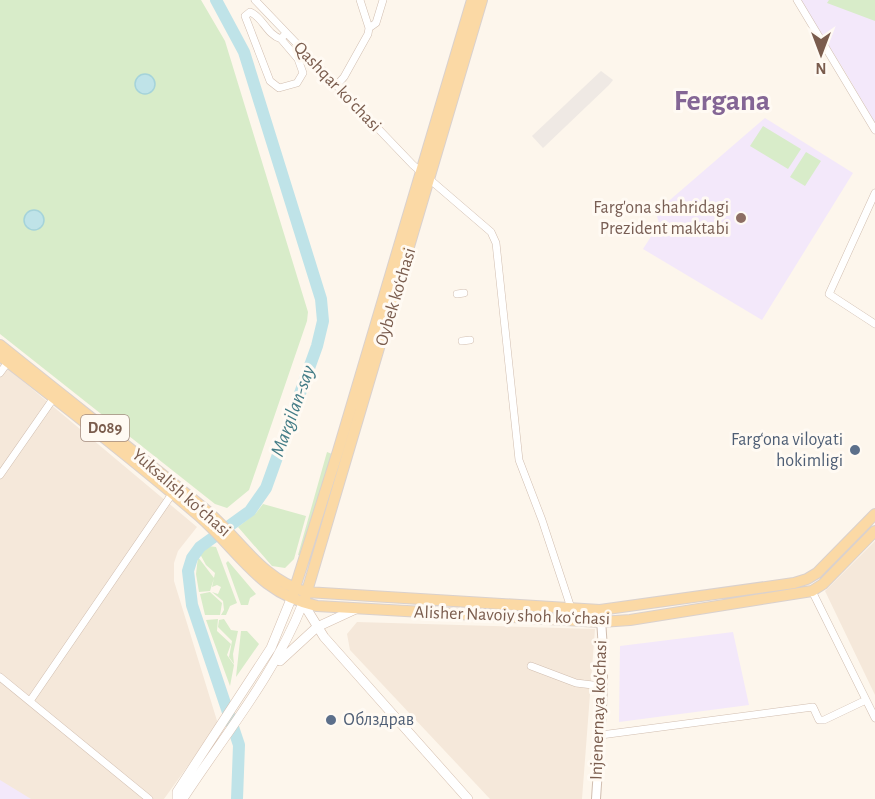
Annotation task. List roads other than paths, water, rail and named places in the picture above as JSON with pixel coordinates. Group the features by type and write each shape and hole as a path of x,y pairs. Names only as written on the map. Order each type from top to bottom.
{"main road":[{"name":"Oybek ko‘chasi","path":"305,598 426,176 472,0"},
{"name":"Oybek ko‘chasi","path":"293,594 482,0"},
{"name":"Yuksalish koʻchasi","path":"0,345 205,515 265,571 293,594 305,598"},
{"name":"Yuksalish koʻchasi","path":"4,359 172,494 205,515"},
{"name":"Alisher Navoiy shoh koʻchasi","path":"305,598 600,610 794,584 818,573 875,514"},
{"path":"812,591 823,584 875,531"},
{"name":"Alisher Navoiy shoh koʻchasi","path":"305,598 357,609 602,622 812,591"},
{"path":"293,594 271,648 177,792 178,799 184,797 270,672 305,598"},
{"path":"305,598 317,627 468,799"},
{"path":"270,672 317,627 357,609"}],"street":[{"name":"Qashqar koʻchasi","path":"255,0 283,36 426,176 490,232 498,247 519,460 575,621"},
{"path":"360,0 369,28"},
{"path":"336,86 344,77 369,28 376,23 383,0"},
{"path":"797,0 875,130"},
{"path":"250,12 255,14 268,31 283,36 298,59 303,73 297,82 279,88 270,81 244,16 250,12"},
{"path":"875,193 829,294 875,324"},
{"path":"0,373 4,359"},
{"path":"0,476 53,399"},
{"path":"30,701 172,494"},
{"path":"807,579 875,718"},
{"path":"100,599 108,604"},
{"name":"Injenernaya ko'chasi","path":"596,799 602,686 600,610"},
{"path":"531,666 576,683 602,686"},
{"path":"0,677 149,799"},
{"path":"600,735 813,707 819,720 824,720 866,700"}],"water":[{"path":"141,74 149,74 155,80 155,88 149,94 141,94 135,88 135,80"},
{"path":"34,210 41,213 44,220 41,227 34,230 27,227 24,220 27,213"}],"waterway":[{"name":"Margilan-say","path":"216,0 244,52 321,299 323,321 317,346 266,488 250,511 200,547 192,558 188,571 192,605 239,745 237,799"}],"place":[{"name":"Farg'ona shahridagi Prezident maktabi","path":"741,218"},
{"name":"Farg‘ona viloyati hokimligi","path":"855,450"},
{"name":"Облздрав","path":"331,720"}],"district":[{"name":"Fergana","path":"722,101"}]}
